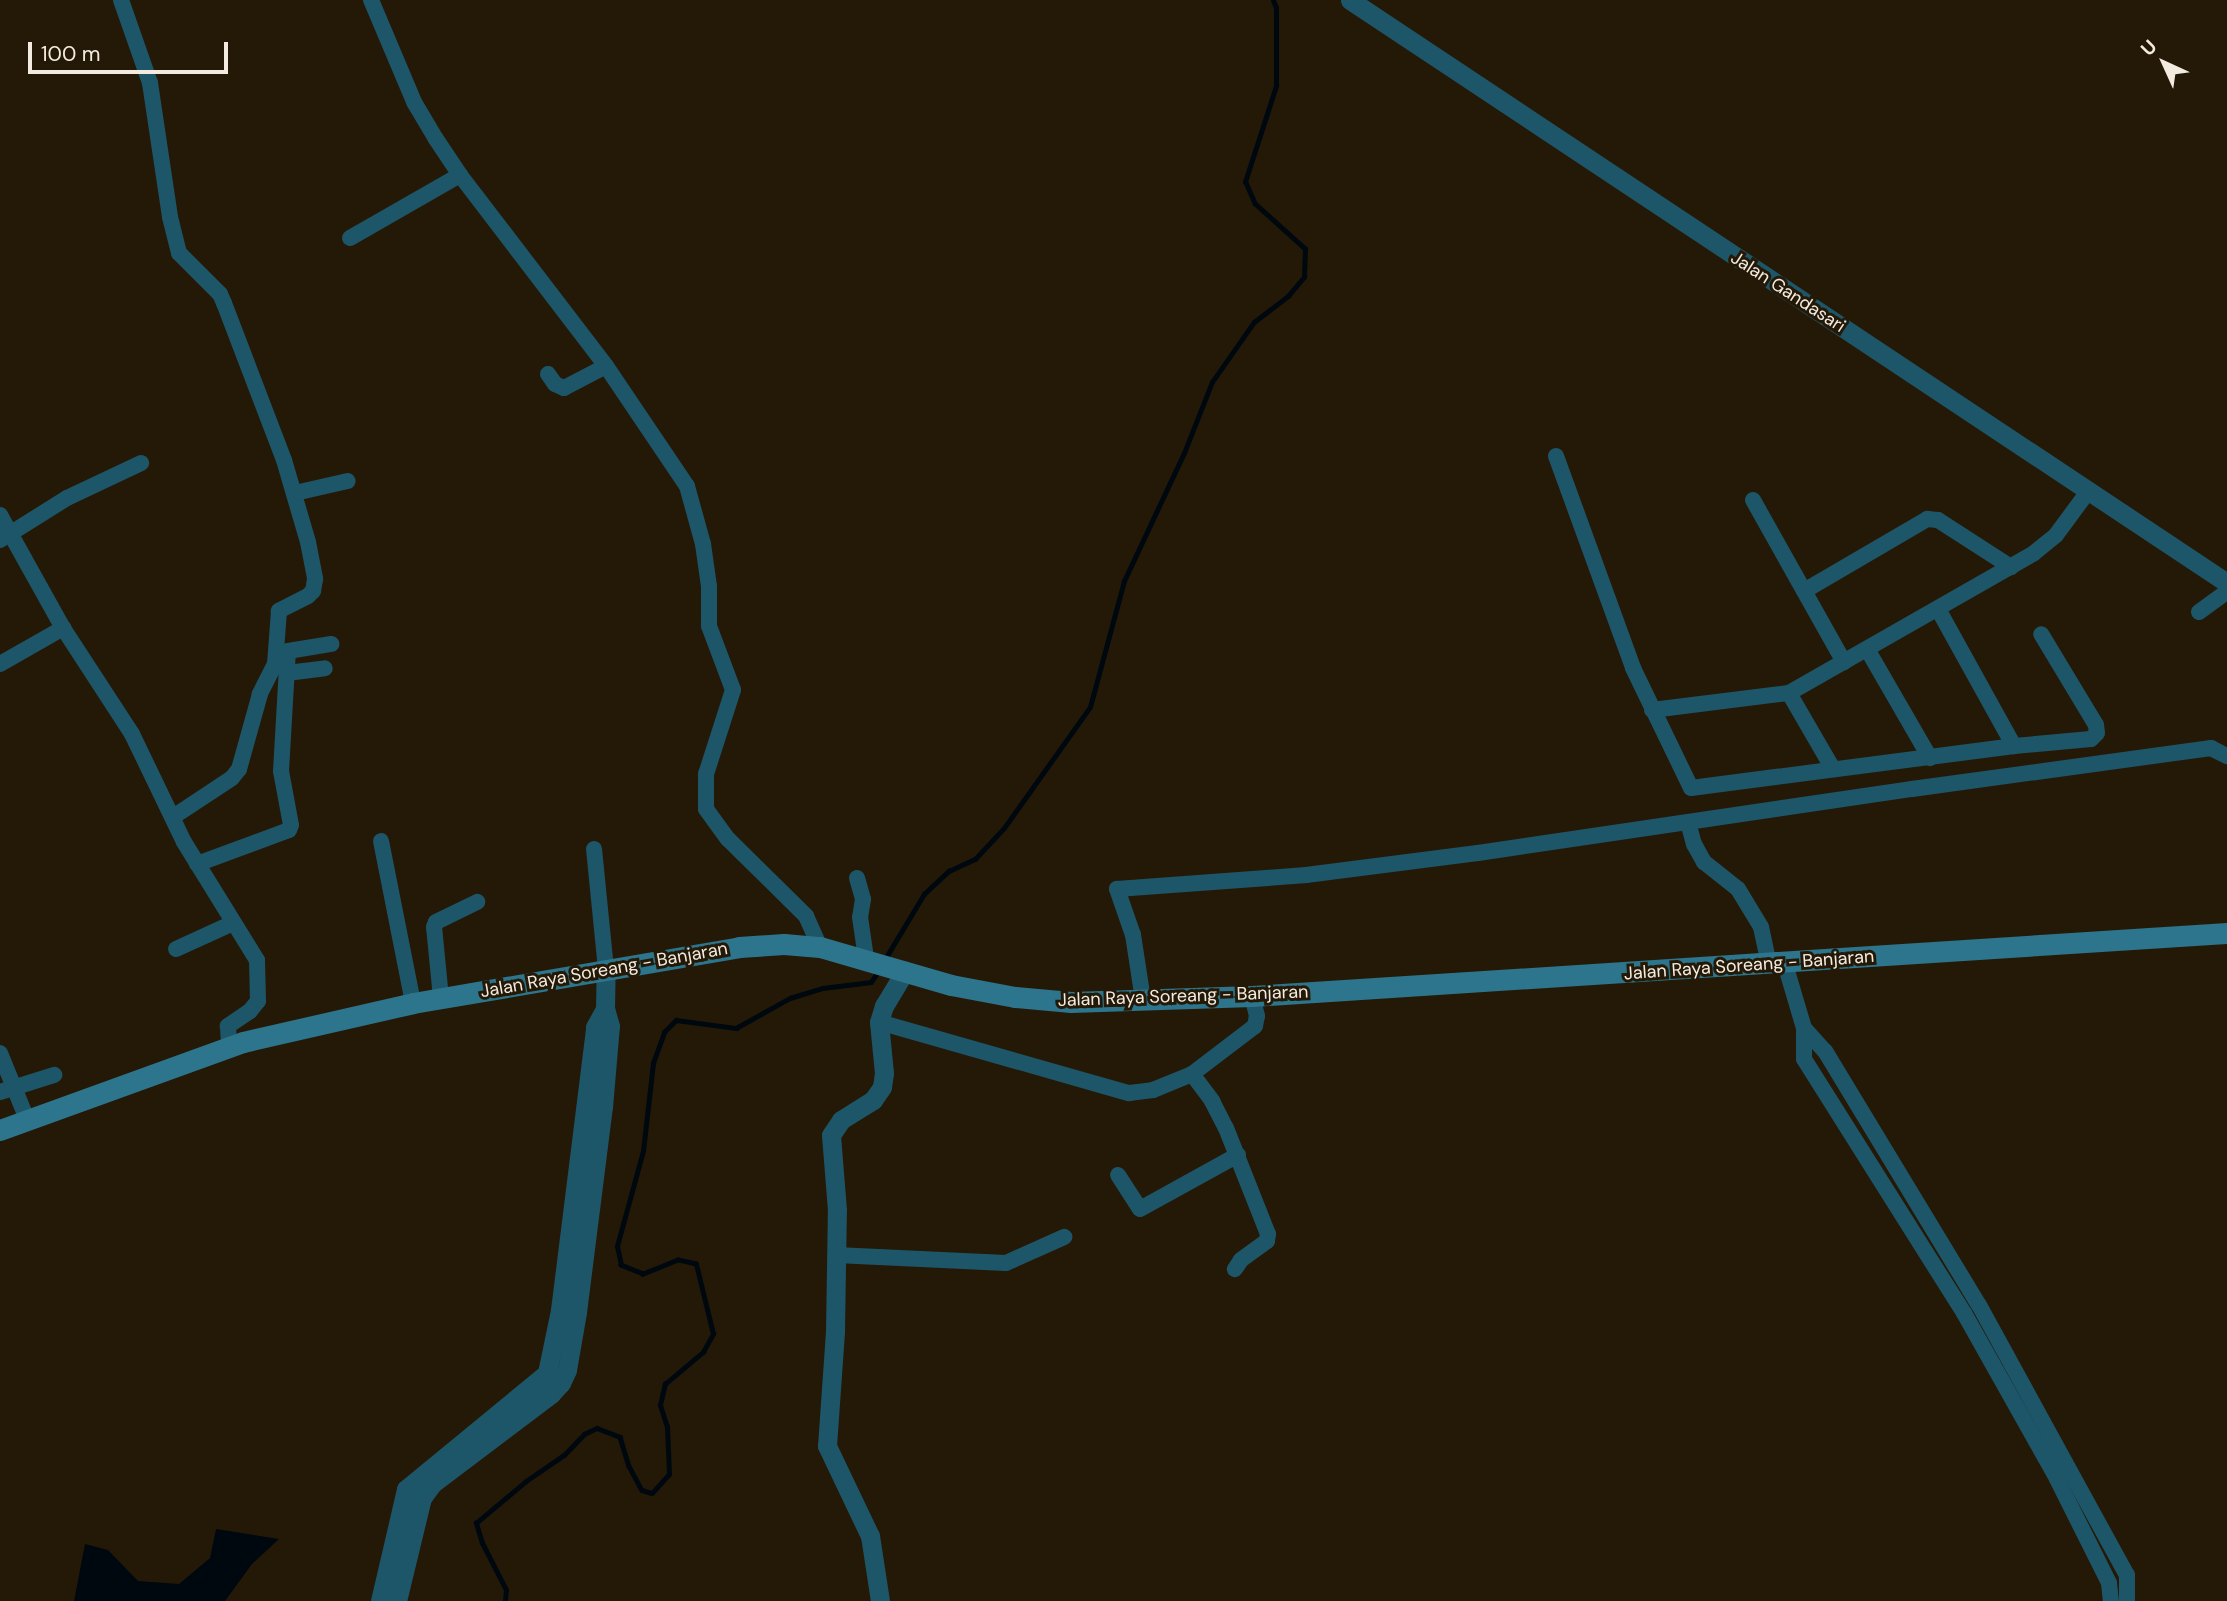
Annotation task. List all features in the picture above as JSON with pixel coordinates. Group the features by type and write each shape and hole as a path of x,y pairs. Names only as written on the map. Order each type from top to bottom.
{"main road":[{"name":"Jalan Raya Soreang - Banjaran","path":"0,1130 229,1046 414,1003 739,947 784,944 820,947 951,985 1015,998 1071,1002 1252,996 2227,933"}],"street":[{"path":"121,0 150,83 170,217 179,253 220,294 266,409 295,493 315,579 313,592 279,611 275,664 260,694 239,769 232,778 173,817"},
{"path":"371,0 414,102 460,175 606,366 687,486 703,544 709,586 709,626 733,690 706,774 706,808 729,839 810,922 820,947"},
{"name":"Jalan Gandasari","path":"1350,0 2087,493 2227,583"},
{"path":"350,239 460,175"},
{"path":"548,374 555,384 564,388 606,366"},
{"path":"1556,456 1633,668 1691,788 2014,746 2091,739 2097,733 2096,725 2042,634"},
{"path":"6,537 67,498 141,463"},
{"path":"295,493 348,481"},
{"path":"1652,710 1789,693 2011,567 2056,535 2087,493"},
{"path":"1753,500 1844,662"},
{"path":"0,515 6,537 132,734 197,864 257,960 258,997 254,1007 228,1026 229,1046"},
{"path":"1804,591 1927,519 1938,520 2011,567"},
{"path":"2199,611 2227,592"},
{"path":"1938,609 2014,746"},
{"path":"0,664 63,628"},
{"path":"197,864 284,833 290,828 281,785 290,649 331,644"},
{"path":"1867,649 1930,758"},
{"path":"287,673 326,668"},
{"path":"1789,693 1833,769"},
{"path":"1143,1000 1133,935 1118,889 1306,875 2211,748 2227,756"},
{"path":"1688,822 1694,844 1704,862 1738,889 1761,928 1804,1028 1825,1051 1986,1319 2063,1475 2109,1583 2111,1601"},
{"path":"381,841 414,1003"},
{"path":"397,1601 422,1498 432,1485 561,1383 569,1311 603,1107 610,1026 605,1009 606,970 594,849"},
{"path":"857,878 863,900 860,917 868,959"},
{"path":"441,998 433,927 436,922 477,906 477,902"},
{"path":"176,949 233,923"},
{"path":"880,1601 870,1536 827,1446 835,1331 837,1210 831,1135 841,1120 873,1100 882,1087 884,1073 879,1023 899,969"},
{"path":"879,1023 1129,1093 1153,1090 1192,1074 1255,1026 1257,1016 1252,996"},
{"path":"1804,1028 1804,1059 2127,1575 2127,1601"},
{"path":"0,1053 7,1090 27,1119"},
{"path":"1192,1074 1212,1101 1238,1155 1269,1238 1235,1269"},
{"path":"7,1090 54,1075"},
{"path":"1118,1175 1140,1209 1238,1155"},
{"path":"1882,1180 1897,1171"},
{"path":"836,1255 1006,1263 1064,1237"},
{"path":"380,1601 406,1489 547,1373 569,1311"},
{"path":"1972,1328 1986,1319"}],"shaded area":[{"path":"216,1529 279,1539 252,1564 225,1601 74,1601 85,1544 108,1550 138,1581 179,1584 210,1558"}],"waterway":[{"path":"885,959 924,894 949,871 975,859 1004,828 1090,707 1124,581 1184,453 1212,382 1254,322 1288,296 1304,277 1305,249 1255,204 1245,182 1276,86 1276,8 1273,0"},
{"path":"505,1601 506,1590 482,1543 476,1523 526,1481 564,1455 584,1434 597,1428 620,1437 629,1466 642,1490 652,1493 669,1474 667,1427 660,1405 665,1384 703,1352 713,1334 696,1264 678,1260 643,1274 621,1265 617,1246 643,1151 653,1063 664,1032 676,1020 736,1028 790,998 823,988 871,982 879,970"}]}
